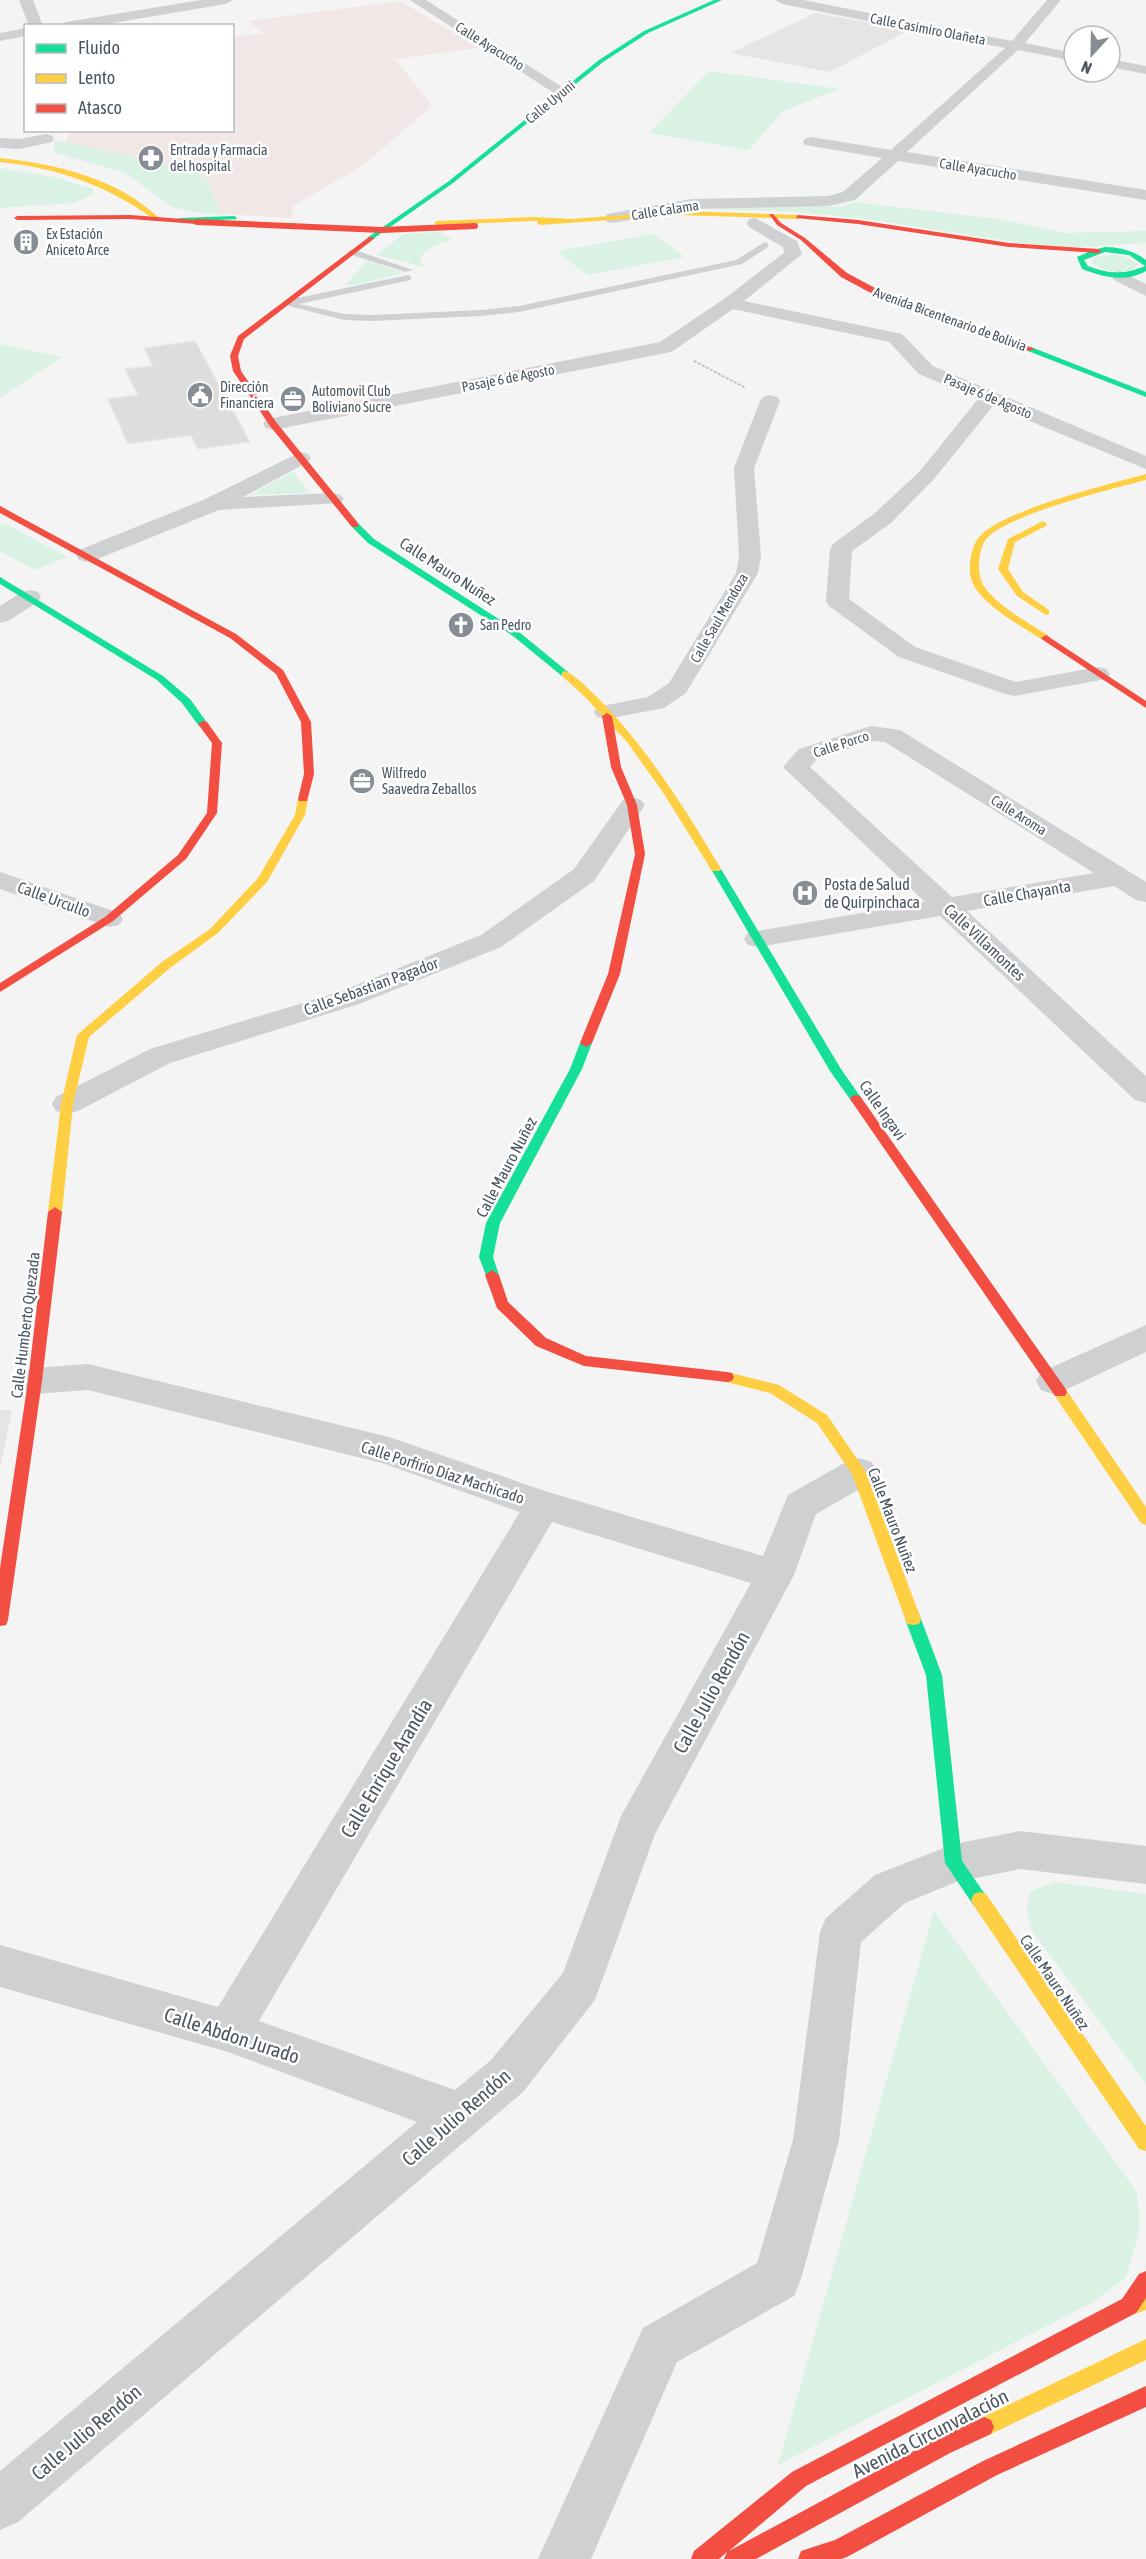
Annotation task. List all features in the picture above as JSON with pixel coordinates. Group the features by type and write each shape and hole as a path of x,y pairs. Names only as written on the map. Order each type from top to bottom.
{"main road":[{"name":"Calle Uyuni","path":"366,243 451,182 601,61 646,32 719,0"},
{"path":"0,160 43,163 75,172 101,195"},
{"path":"16,218 101,195 140,204 156,218"},
{"path":"613,218 680,213 775,219 1009,245 1098,251 1146,248"},
{"path":"0,220 156,218 179,220 220,217 356,224 532,219 576,221"},
{"path":"613,218 755,223 775,219"},
{"name":"Calle Calama","path":"179,220 382,230 613,218"},
{"name":"Avenida Bicentenario de Bolivia","path":"775,219 803,239 844,274 872,290 1004,338 1146,395"},
{"path":"856,227 1039,261"},
{"name":"Calle Mauro Nuñez","path":"366,243 241,338 234,356 237,371 273,424 345,516 371,541 516,634 584,689 606,712 616,767 632,805 640,854 614,974 576,1069 493,1223 486,1257 502,1304 541,1342 584,1361 722,1376 774,1389 822,1419 858,1472 934,1675 954,1863 1146,2142"},
{"path":"1092,271 1081,263 1080,259 1098,251"},
{"path":"1070,267 1120,276 1137,273 1146,266 1137,256 1119,251"},
{"name":"Avenida Bicentenario de Bolivia","path":"852,264 877,280 1100,362"},
{"path":"1146,477 1074,498 996,527 982,538 974,567 978,586 1005,609 1146,705"},
{"path":"1080,511 1146,490"},
{"name":"Calle Humberto Quezada","path":"0,510 87,555 233,636 280,672 306,722 309,774 300,814 263,880 214,931 166,965 83,1035 67,1104 36,1381 0,1620"},
{"path":"1060,518 1040,525 1011,541 1003,568 1020,594 1060,622"},
{"path":"0,580 160,678 186,701 217,743 212,813 182,857 109,919 0,988"},
{"name":"Calle Ingavi","path":"606,712 675,798 836,1071 1053,1381 1146,1519"},
{"path":"1129,2306 1146,2281"},
{"path":"702,2559 800,2479 1129,2306 1146,2300"},
{"name":"Avenida Circunvalación","path":"735,2559 943,2446 1146,2349"},
{"path":"809,2559 839,2550 990,2468 1146,2396"}],"street":[{"path":"26,0 35,24"},
{"path":"78,24 225,0"},
{"name":"Calle Ayacucho","path":"417,0 562,92"},
{"name":"Calle Casimiro Olañeta","path":"782,0 1062,55"},
{"name":"Calle Calama","path":"613,218 692,204 828,201 849,196 1015,46 1048,1"},
{"path":"0,37 24,32"},
{"path":"1122,65 1146,70"},
{"path":"0,143 20,144 46,135"},
{"path":"43,163 39,156 46,135"},
{"name":"Calle Ayacucho","path":"811,142 1146,195"},
{"name":"Pasaje 6 de Agosto","path":"273,424 666,346 730,303 793,254 791,245 755,223"},
{"path":"1120,276 1146,291"},
{"name":"Pasaje 6 de Agosto","path":"730,303 895,338 926,370 1146,463"},
{"path":"990,397 927,475 883,518 841,549 837,601 907,652 1014,689 1098,674"},
{"name":"Calle Saul Mendoza","path":"606,712 656,703 678,688 747,573 750,556 744,468 770,400"},
{"path":"87,555 211,505 301,458"},
{"path":"211,505 333,499"},
{"path":"0,616 30,597"},
{"name":"Calle Porco","path":"796,767 808,754 871,733 891,735"},
{"name":"Calle Aroma","path":"891,735 1146,894"},
{"name":"Calle Villamontes","path":"796,767 1146,1093"},
{"name":"Calle Sebastian Pagador","path":"67,1104 160,1056 349,998 491,941 584,874 632,805"},
{"name":"Calle Chayanta","path":"758,939 1119,877"},
{"name":"Calle Urcullo","path":"0,880 109,919"},
{"path":"1053,1381 1146,1338"},
{"name":"Calle Porfirio Díaz Machicado","path":"36,1381 88,1377 389,1450 543,1505 775,1575"},
{"name":"Calle Julio Rendón","path":"0,2504 507,2076 580,1985 636,1829 775,1575 801,1505 858,1472"},
{"name":"Calle Enrique Arandia","path":"228,2031 543,1505"},
{"path":"564,2559 660,2345 777,2279 816,2140 841,1932 890,1889 954,1863 1020,1850 1146,1865"},
{"name":"Calle Abdon Jurado","path":"0,1966 228,2031 460,2115"}],"lane":[{"path":"286,304 344,317 372,318 519,309 740,261 765,245"},
{"path":"286,304 408,274 352,252"}],"path":[{"path":"666,346 770,400"}],"shaded area":[{"path":"400,1 479,48 395,59 432,106 362,166 293,206 292,218 221,214 208,180 193,169 65,143 70,132 234,132 234,37 264,33 248,21"},
{"path":"816,13 909,30 830,72 730,53"},
{"path":"0,1410 12,1410 0,1469"}],"green space":[{"path":"709,71 840,89 783,111 749,150 649,133"},
{"path":"54,140 193,169 208,180 221,214 193,212 172,207 125,173 54,152"},
{"path":"0,168 54,177 92,189 94,194 74,203 0,208"},
{"path":"853,202 999,219 1065,233 1146,231 1146,243 1078,247 1021,243 867,219 799,212 706,209 843,207"},
{"path":"441,232 452,240 426,251 420,259 424,267 376,255 403,234"},
{"path":"653,234 685,257 587,275 557,251"},
{"path":"1123,256 1137,263 1137,266 1126,271 1113,272 1091,262 1096,257"},
{"path":"367,261 404,273 355,285 345,285"},
{"path":"0,344 62,357 0,398"},
{"path":"293,472 310,493 249,495"},
{"path":"4,523 67,557 35,570 0,551 0,525"},
{"path":"1055,1882 1146,1894 1146,2084 1030,1928 1027,1905 1031,1891"},
{"path":"934,1911 1137,2192 1140,2229 1126,2277 1093,2302 778,2465"}],"building":[{"path":"195,341 250,442 198,449 191,435 128,444 108,399 138,395 125,369 153,366 144,348"}],"traffic: fast":[{"path":"371,238 451,182 601,61 646,32 719,0"},
{"path":"179,220 235,218"},
{"path":"1146,264 1131,254 1114,250 1096,251 1080,259 1085,267 1108,275 1131,275 1146,268"},
{"path":"1031,349 1146,395"},
{"path":"355,525 371,541 516,634 565,674"},
{"path":"0,580 160,678 186,701 203,724"},
{"path":"716,869 836,1071 856,1099"},
{"path":"492,1275 486,1257 493,1223 576,1069 586,1043"},
{"path":"913,1619 934,1675 954,1863 980,1900"}],"traffic: slow":[{"path":"0,160 43,166 82,177 120,194 156,218"},
{"path":"540,223 680,213 798,217"},
{"path":"437,223 532,219 576,221"},
{"path":"1046,638 998,605 978,585 975,574 976,560 978,547 983,537 994,529 1034,511 1146,477"},
{"path":"1043,524 1011,541 1003,569 1020,594 1046,612"},
{"path":"565,674 588,694 630,740 667,790 716,869"},
{"path":"55,1212 67,1104 83,1035 166,965 214,931 263,880 300,815 303,799"},
{"path":"727,1377 774,1389 822,1419 859,1472 913,1619"},
{"path":"1060,1392 1146,1519"},
{"path":"980,1900 1146,2142"},
{"path":"1129,2306 1146,2300"},
{"path":"984,2427 1146,2349"}],"traffic: jam":[{"path":"771,215 779,224 803,239 844,275 872,290 1031,349"},
{"path":"17,218 130,217 197,222"},
{"path":"798,217 858,222 1009,245 1098,251"},
{"path":"197,222 382,230 475,226"},
{"path":"355,525 273,424 237,371 234,356 241,338 371,238"},
{"path":"0,509 233,636 280,672 306,722 309,774 303,799"},
{"path":"1046,638 1146,705"},
{"path":"586,1043 614,974 640,854 632,805 616,767 607,716"},
{"path":"0,988 109,919 182,857 212,813 217,743 203,724"},
{"path":"856,1099 1060,1392"},
{"path":"0,1620 35,1381 55,1212"},
{"path":"492,1275 502,1304 541,1342 584,1361 727,1377"},
{"path":"702,2559 799,2479 1129,2306 1146,2281"},
{"path":"809,2559 839,2549 990,2468 1146,2396"},
{"path":"735,2559 943,2446 984,2427"}],"place":[{"name":"Entrada y Farmacia del hospital","path":"151,158"},
{"name":"Ex Estación Aniceto Arce","path":"26,242"},
{"name":"Dirección Financiera","path":"200,395"},
{"name":"Automovil Club Boliviano Sucre","path":"293,399"},
{"name":"San Pedro","path":"461,625"},
{"name":"Wilfredo Saavedra Zeballos","path":"362,781"},
{"name":"Posta de Salud de Quirpinchaca","path":"805,893"}]}
